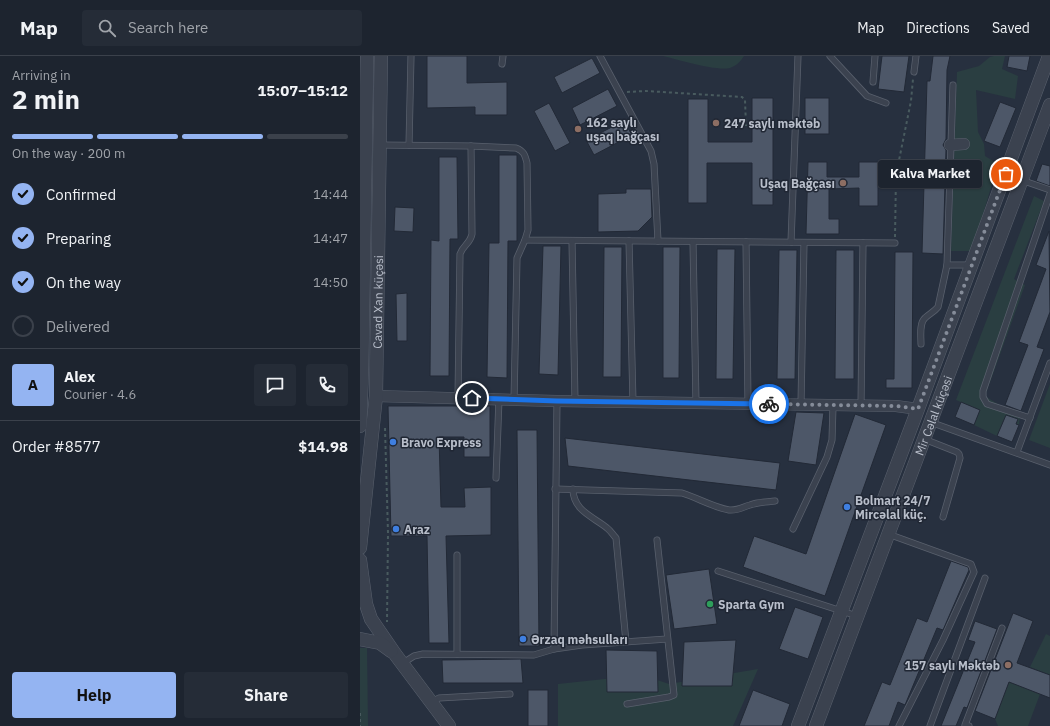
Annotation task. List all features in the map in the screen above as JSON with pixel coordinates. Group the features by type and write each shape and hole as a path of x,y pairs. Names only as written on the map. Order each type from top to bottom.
{"street":[{"name":"Cavad Xan küçəsi","path":"360,426 363,102 367,56"},
{"name":"Cavad Xan küçəsi","path":"360,548 376,396 381,56"},
{"name":"Mir Cəlal küçəsi","path":"798,726 972,265 1049,56"},
{"name":"Mir Cəlal küçəsi","path":"816,726 1050,105"},
{"path":"950,145 964,144"},
{"path":"361,396 908,407 918,409 932,418"},
{"path":"360,560 364,596 368,613 375,627 449,726"},
{"path":"360,639 380,643 399,659"}],"lane":[{"path":"409,145 410,56"},
{"path":"502,64 503,56"},
{"path":"600,56 651,151 654,164 658,241"},
{"path":"791,242 798,56"},
{"path":"830,56 867,96 886,103"},
{"path":"873,82 875,56"},
{"path":"914,72 916,56"},
{"path":"921,344 922,322 938,307 948,265 950,145 953,85"},
{"path":"379,145 471,146 516,148 522,150 527,163 528,230 517,258 514,400"},
{"path":"458,398 460,254 470,240 472,234 471,146"},
{"path":"1021,180 1050,190"},
{"path":"1030,418 987,404 983,397 983,391 1050,194"},
{"path":"525,240 895,243"},
{"path":"572,241 575,401"},
{"path":"629,241 633,402"},
{"path":"693,242 696,402"},
{"path":"746,242 748,403"},
{"path":"801,404 804,243"},
{"path":"861,406 863,243"},
{"path":"948,265 972,265"},
{"path":"1017,452 1050,363"},
{"path":"496,478 499,399"},
{"path":"554,648 557,401"},
{"path":"793,529 827,457 832,440 833,406"},
{"path":"932,418 1050,465"},
{"path":"924,439 956,452 959,454 960,458 943,517"},
{"path":"555,489 682,493 730,510 738,510 750,505 775,501"},
{"path":"573,489 573,496 577,505 587,516 608,528 616,538 626,642"},
{"path":"888,534 971,564 974,572 943,640 899,726"},
{"path":"627,704 674,695 657,540"},
{"path":"457,555 457,654"},
{"path":"718,571 858,616"},
{"path":"930,726 985,578"},
{"path":"968,726 965,725 1002,628"},
{"path":"399,659 423,654 534,655 554,648 667,639"},
{"path":"432,702 439,698 510,694"}],"path":[{"path":"895,243 896,175 912,101 914,72"},
{"path":"620,93 646,91 742,97 745,100 746,126"},
{"path":"385,426 388,533 386,624"},
{"path":"360,713 360,726"}],"green space":[{"path":"663,56 744,56 734,66 723,69 706,67"},
{"path":"1005,56 1002,69 1018,76 1015,99 976,90 978,132 984,144 985,156 998,164 972,251 951,251 957,72 979,66 990,57"},
{"path":"1034,196 1044,201 1014,279 1025,285 985,396 1004,408 1020,414 1019,425 1004,419 997,436 974,425 980,410 956,400"},
{"path":"1050,384 1050,448 1029,440"},
{"path":"1046,634 1050,636 1050,675 1030,667"},
{"path":"360,648 367,648 368,726 360,726"},
{"path":"758,669 733,726 558,726 558,684 642,675 669,684"},
{"path":"1009,682 1040,694 1028,726 998,726 995,719"}],"building":[{"path":"427,56 467,56 467,83 507,82 507,115 475,115 475,107 427,108"},
{"path":"882,56 909,56 904,92 878,89"},
{"path":"933,56 950,56 947,70 946,139 943,145 946,150 943,254 922,253 927,81 930,81"},
{"path":"1009,56 1030,56 1027,71 1007,67"},
{"path":"592,58 600,73 562,93 554,77"},
{"path":"608,89 617,106 580,125 572,108"},
{"path":"752,98 773,98 773,205 752,205 752,163 707,163 707,203 688,203 688,99 708,99 708,142 752,142"},
{"path":"805,98 829,98 829,134 805,134"},
{"path":"1000,102 1016,108 1000,147 984,141"},
{"path":"549,103 570,143 555,151 534,111"},
{"path":"624,121 632,135 594,155 586,140"},
{"path":"499,155 517,155 517,241 508,241 507,378 487,377 489,243 499,243"},
{"path":"439,157 457,157 458,239 450,239 449,376 430,376 431,240 439,241"},
{"name":"Uşaq Bağçası","path":"808,162 827,162 827,177 859,177 859,162 878,162 878,206 859,206 859,188 829,189 829,219 839,219 839,234 806,234"},
{"path":"1042,164 1050,166 1050,186 1036,181"},
{"path":"626,189 651,189 652,217 638,231 598,232 598,194 626,193"},
{"path":"395,207 414,208 413,232 394,231"},
{"path":"1049,231 1050,312 1037,347 1044,349 1021,411 1005,405 1028,345 1019,342 1046,269 1036,265"},
{"path":"543,246 561,246 558,375 539,374"},
{"path":"604,247 622,247 621,377 603,377"},
{"path":"663,247 680,247 679,378 663,378"},
{"path":"717,249 735,249 733,379 716,379"},
{"path":"779,250 797,250 795,379 777,379"},
{"path":"836,250 854,250 854,379 835,379"},
{"path":"895,252 913,252 912,388 886,388 886,379 894,379"},
{"path":"407,293 407,341 397,341 396,294"},
{"path":"961,402 980,410 974,425 955,417"},
{"path":"388,406 490,406 490,457 464,457 464,437 439,437 441,507 465,507 464,488 491,487 491,535 446,536 449,643 429,643 427,536 391,536"},
{"path":"796,412 824,413 816,465 788,461"},
{"path":"855,414 886,425 825,596 743,567 754,536 806,554"},
{"path":"1006,415 1018,419 1016,424 1019,425 1012,442 997,436"},
{"path":"517,430 537,430 539,646 519,646"},
{"path":"565,438 780,463 776,490 568,466"},
{"path":"951,561 968,567 969,570 943,630 937,628 905,705 898,702 889,726 864,726 882,682 890,685 917,618 927,622"},
{"path":"709,569 717,624 674,629 666,575"},
{"path":"795,607 823,617 808,659 779,649"},
{"name":"157 saylı Məktəb","path":"1013,613 1033,621 1017,663 1050,675 1050,698 1009,682 995,719 975,711"},
{"path":"975,621 997,629 967,708 964,707 956,726 941,726 975,642 968,640"},
{"path":"736,640 732,686 682,686 684,642"},
{"path":"606,650 657,651 658,692 607,692"},
{"path":"521,659 523,683 443,683 442,660"},
{"path":"528,690 548,690 548,726 528,726"},
{"path":"753,690 790,704 782,726 739,726"}],"way so far":[{"path":"769,404 896,406 918,409 1006,174"}],"place":[{"name":"247 saylı məktəb","path":"716,123"},
{"name":"162 saylı uşaq bağçası","path":"578,129"},
{"name":"Kalva Market","path":"1006,174"},
{"name":"Uşaq Bağçası","path":"843,183"},
{"name":"Bravo Express","path":"393,442"},
{"name":"Bolmart 24/7 Mircәlal küç.","path":"847,507"},
{"name":"Araz","path":"396,529"},
{"name":"Sparta Gym","path":"710,604"},
{"name":"Ərzaq məhsulları","path":"523,639"},
{"name":"157 saylı Məktəb","path":"1008,665"}],"route":[{"path":"472,398 557,401 769,404"}]}
